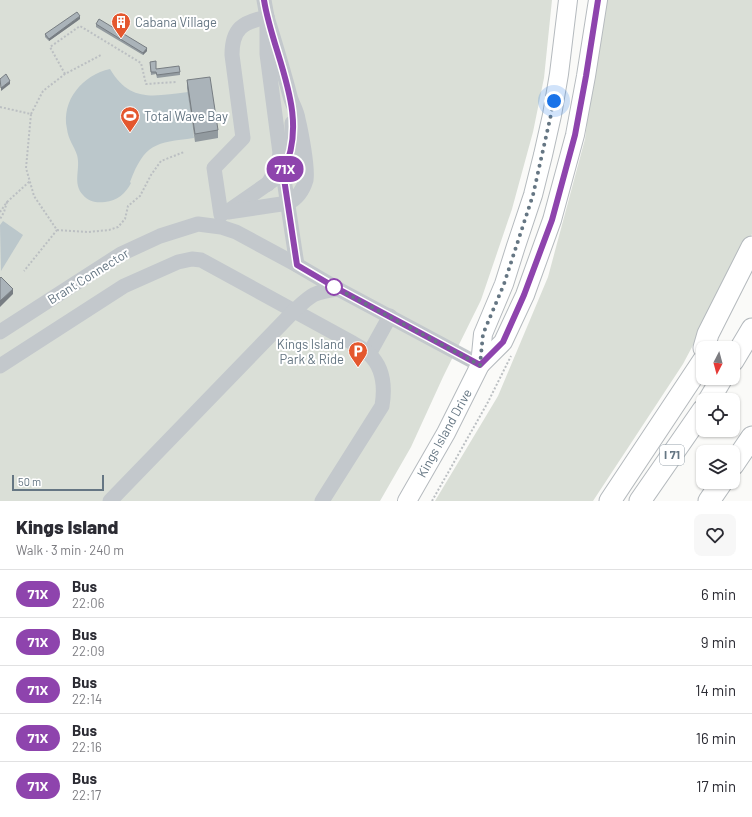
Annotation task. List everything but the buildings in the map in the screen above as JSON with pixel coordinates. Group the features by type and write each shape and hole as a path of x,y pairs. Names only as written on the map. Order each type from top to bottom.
{"highway":[{"path":"706,341 752,247"},
{"path":"715,341 752,279"},
{"path":"740,349 752,329"},
{"path":"610,501 696,372"},
{"name":"I 71","path":"640,501 696,420"},
{"path":"740,455 752,437"},
{"path":"709,501 717,489"}],"main road":[{"name":"Kings Island Drive","path":"480,365 483,334 504,284 533,195 543,155 559,74 568,0"},
{"name":"Kings Island Drive","path":"407,501 446,434 480,365 503,342 524,295 552,220 575,135 598,0"}],"lane":[{"path":"224,213 288,203 295,200 302,192 306,178 305,157 298,118 267,17 264,0"},
{"path":"267,17 267,54 280,153 277,167 268,184"},
{"path":"224,213 214,168 243,138 232,55 232,42 237,32 246,23 267,17"},
{"path":"198,224 224,213 268,184 283,172 289,159 292,143 291,98"},
{"path":"283,172 297,265"},
{"name":"Brant Connector","path":"0,332 121,254 160,236 198,224 221,227 236,232 338,289 480,365"},
{"path":"0,366 124,286 178,262 192,259 201,260 351,342 369,354 377,365 383,378 384,392 382,406 322,501"},
{"path":"110,501 310,296 321,291 338,289"},
{"path":"369,354 390,316"}],"path":[{"path":"65,74 50,47 80,26 141,62 146,84 176,82"},
{"path":"57,230 34,196 26,168 31,114 43,91 65,74 101,55"},
{"path":"0,107 31,114"},
{"path":"57,230 88,232 109,230 118,227 125,219 128,206 140,196 151,175 161,161 184,152"},
{"path":"0,212 8,202 30,181"},
{"path":"0,219 8,202"},
{"path":"24,270 57,230"}],"shaded area":[{"path":"0,0 552,0 544,78 533,132 512,209 481,300 443,377 411,447 380,501 0,501"},
{"path":"602,0 752,0 752,234 683,364 593,501 435,501 498,396 548,277 585,139"},
{"name":"Total Wave Bay","path":"110,69 126,88 144,95 164,95 188,92 194,138 170,142 153,147 141,159 135,169 130,182 131,183 124,193 113,200 96,202 90,201 85,197 78,186 78,160 68,133 66,118 67,108 76,90 83,83 100,72"},
{"path":"3,221 23,235 1,271 0,225"}],"bus line":[{"name":"71X","path":"264,0 267,17 291,98 292,143 289,159 283,172 297,265 338,289 480,365 503,342 524,295 552,220 575,135 598,0"}],"place":[{"name":"Cabana Village","path":"121,39"},
{"name":"Total Wave Bay","path":"130,133"},
{"name":"Kings Island Park & Ride","path":"358,368"}],"route":[{"path":"334,287 480,365 483,334 504,284 533,195 554,101"}]}
